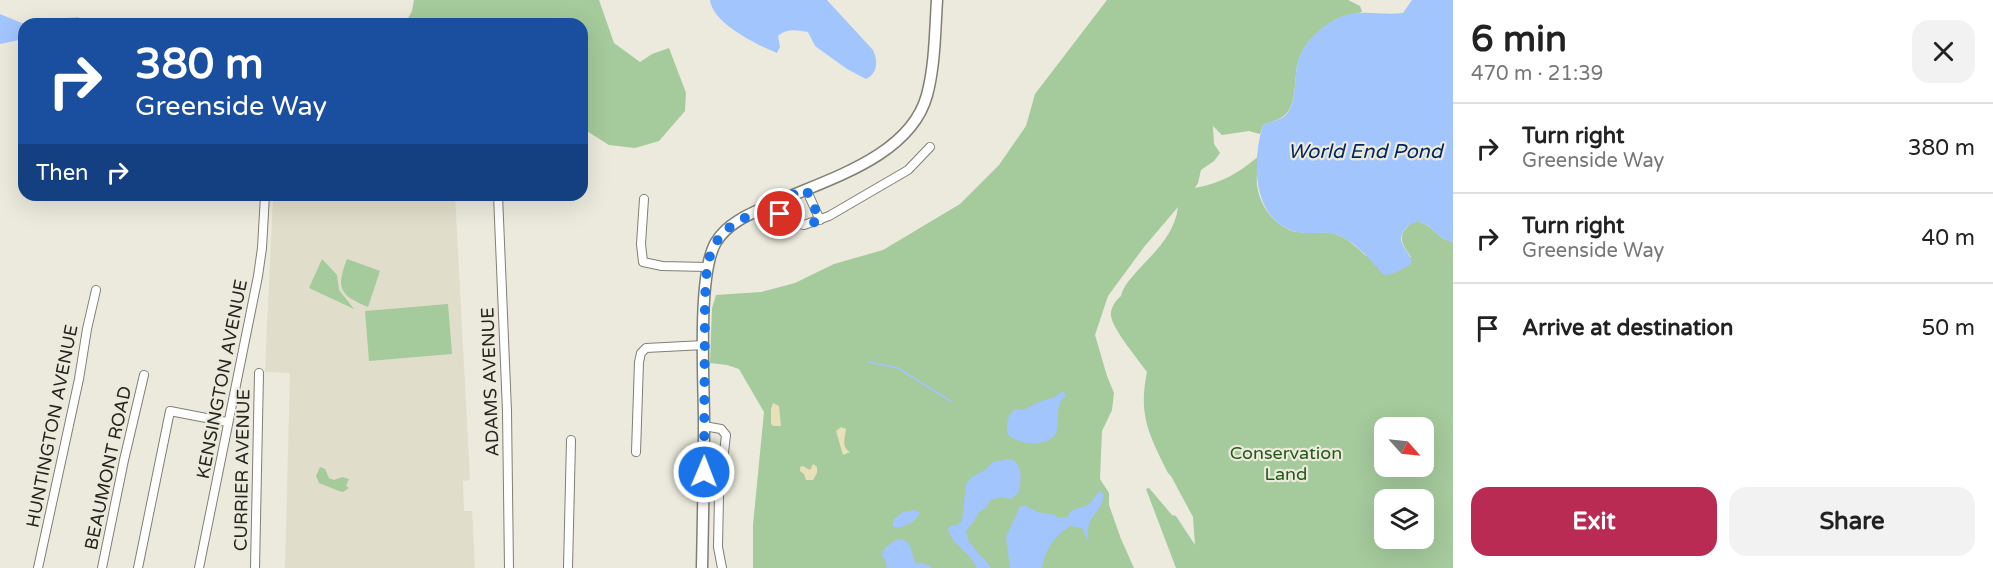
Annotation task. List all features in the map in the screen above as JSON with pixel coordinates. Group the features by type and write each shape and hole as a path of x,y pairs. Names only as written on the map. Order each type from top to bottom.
{"street":[{"path":"702,568 704,345 707,267 713,246 727,228 757,211 863,165 896,141 915,120 927,97 937,0"},
{"path":"780,214 786,220 799,225 820,220 908,170 930,147"},
{"path":"806,189 820,220"},
{"path":"644,199 641,244 643,262 662,266 707,267"},
{"name":"KENSINGTON AVENUE","path":"199,568 258,276 265,201"},
{"name":"ADAMS AVENUE","path":"498,201 507,411 509,568"},
{"name":"HUNTINGTON AVENUE","path":"38,568 96,290"},
{"path":"636,452 641,353 646,348 704,345"},
{"name":"CURRIER AVENUE","path":"255,568 260,373"},
{"name":"BEAUMONT ROAD","path":"102,568 144,375"},
{"path":"138,568 170,411 227,422"},
{"path":"704,426 721,429 726,435 719,496 718,547 722,568"},
{"path":"568,568 571,440"}],"shaded area":[{"path":"273,201 455,201 470,480 463,481 464,511 472,511 475,568 285,568 290,373 265,372"}],"green space":[{"path":"414,0 599,0 614,43 640,62 652,54 669,48 686,93 685,111 659,141 635,148 609,145 588,132 588,18 408,18"},
{"name":"Conservation Land","path":"1107,0 1348,0 1360,6 1362,12 1331,24 1321,30 1306,45 1297,66 1292,105 1283,117 1263,125 1260,134 1249,131 1222,135 1213,126 1214,144 1220,153 1214,161 1201,170 1195,188 1228,177 1259,156 1257,181 1261,200 1270,215 1289,230 1302,233 1335,234 1348,240 1366,256 1411,257 1403,245 1402,235 1409,225 1415,222 1425,224 1444,239 1453,242 1453,568 1176,568 1146,489 1149,488 1172,515 1176,516 1195,545 1193,517 1161,460 1147,424 1144,401 1147,372 1116,329 1111,313 1113,305 1128,282 1169,233 1178,207 1144,247 1108,296 1095,335 1114,393 1112,410 1102,431 1100,479 1109,493 1109,505 1134,568 753,568 753,525 764,412 739,369 710,363 712,308 716,295 761,292 795,283 834,264 883,250 960,204 999,165 1026,126 1035,94"},
{"path":"322,259 337,275 339,290 354,309 309,288"},
{"path":"347,259 380,271 368,307 351,299 342,289 342,277"},
{"path":"448,304 452,354 369,361 365,311"},
{"path":"320,467 325,469 329,478 349,479 346,486 349,488 343,492 319,483 316,476"}],"sand":[{"path":"773,403 779,406 781,426 771,424"},
{"path":"841,427 846,429 845,445 850,452 843,455 836,431"},
{"path":"813,464 817,467 817,473 813,480 806,480 800,467 803,466 810,470"}],"water":[{"path":"710,0 827,0 873,50 876,58 875,70 866,79 847,69 815,46 808,32 804,31 781,33 778,36 780,47 777,53 747,39 727,25 713,9"},
{"name":"World End Pond","path":"1412,0 1453,0 1453,242 1444,239 1428,225 1414,223 1405,229 1401,238 1411,264 1395,273 1384,275 1363,252 1345,238 1328,233 1297,232 1282,226 1271,216 1263,203 1259,188 1257,155 1263,125 1285,116 1289,111 1292,105 1299,58 1308,43 1320,30 1350,14 1403,13"},
{"path":"0,14 18,22 18,40 0,44"},
{"path":"1063,391 1066,395 1060,403 1056,433 1052,438 1030,443 1009,436 1008,421 1015,409 1023,410 1055,397"},
{"path":"1011,459 1019,469 1021,478 1019,492 1011,499 1000,497 989,501 987,507 979,512 966,531 969,542 990,566 990,568 977,568 950,536 948,530 950,526 962,521 966,484 972,477 985,470 993,462"},
{"path":"1100,491 1104,494 1100,507 1088,527 1089,544 1082,528 1070,526 1051,544 1042,568 1010,568 1006,537 1020,507 1025,505 1037,512 1055,515 1058,518 1068,517 1071,511 1089,504"},
{"path":"915,510 920,513 912,522 905,526 893,527 893,520 903,512"},
{"path":"897,539 906,541 916,563 929,565 932,568 887,568 885,559 881,555 886,547"}],"waterway":[{"path":"869,362 898,368 952,402"}],"route":[{"path":"704,472 704,322 709,259 713,246 727,228 757,211 806,189 820,220 799,225 786,220 780,214"}]}
